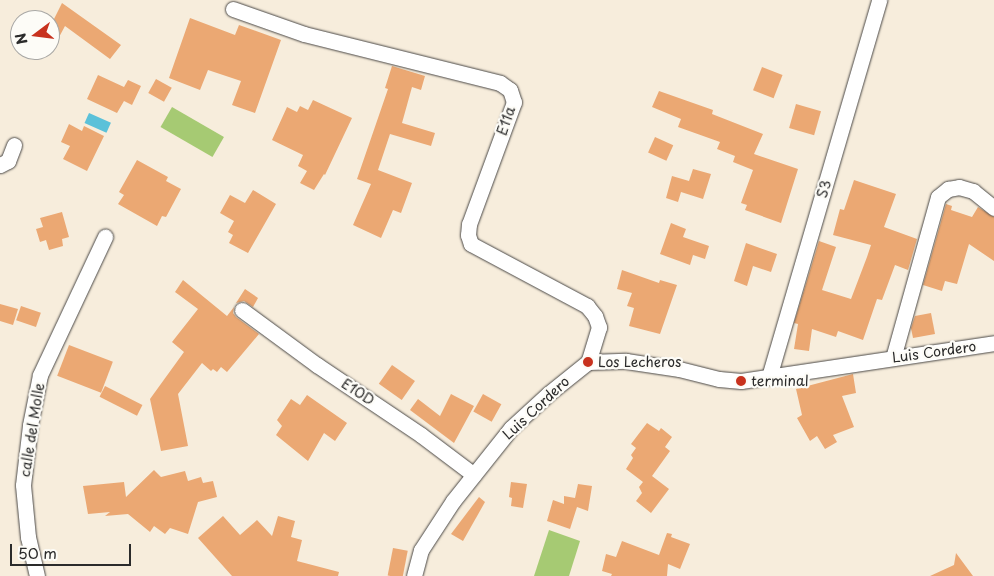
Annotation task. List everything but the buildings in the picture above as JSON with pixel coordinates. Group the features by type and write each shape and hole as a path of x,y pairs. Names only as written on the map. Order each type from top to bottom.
{"street":[{"name":"S3","path":"769,378 879,0"},
{"name":"E11a","path":"233,9 304,34 500,83 510,90 514,102 469,224 468,235 471,244 587,306 595,316 598,327 588,362"},
{"path":"0,165 8,161 14,145"},
{"path":"893,358 938,197 948,189 959,187 973,191 994,208"},
{"name":"calle del Molle","path":"37,576 28,537 24,486 30,425 40,375 105,237"},
{"name":"E10D","path":"242,310 317,365 414,430 474,475"},
{"name":"Luis Cordero","path":"414,576 421,550 452,501 512,428 548,394 588,362 626,360 679,369 719,379 741,380 769,378 994,343"}],"green space":[{"path":"172,107 224,137 212,157 160,127"},
{"path":"549,530 580,541 569,576 534,576"}],"water":[{"path":"89,113 111,123 106,133 85,123"}],"place":[{"name":"Los Lecheros","path":"588,362"},
{"name":"terminal","path":"741,381"}]}
